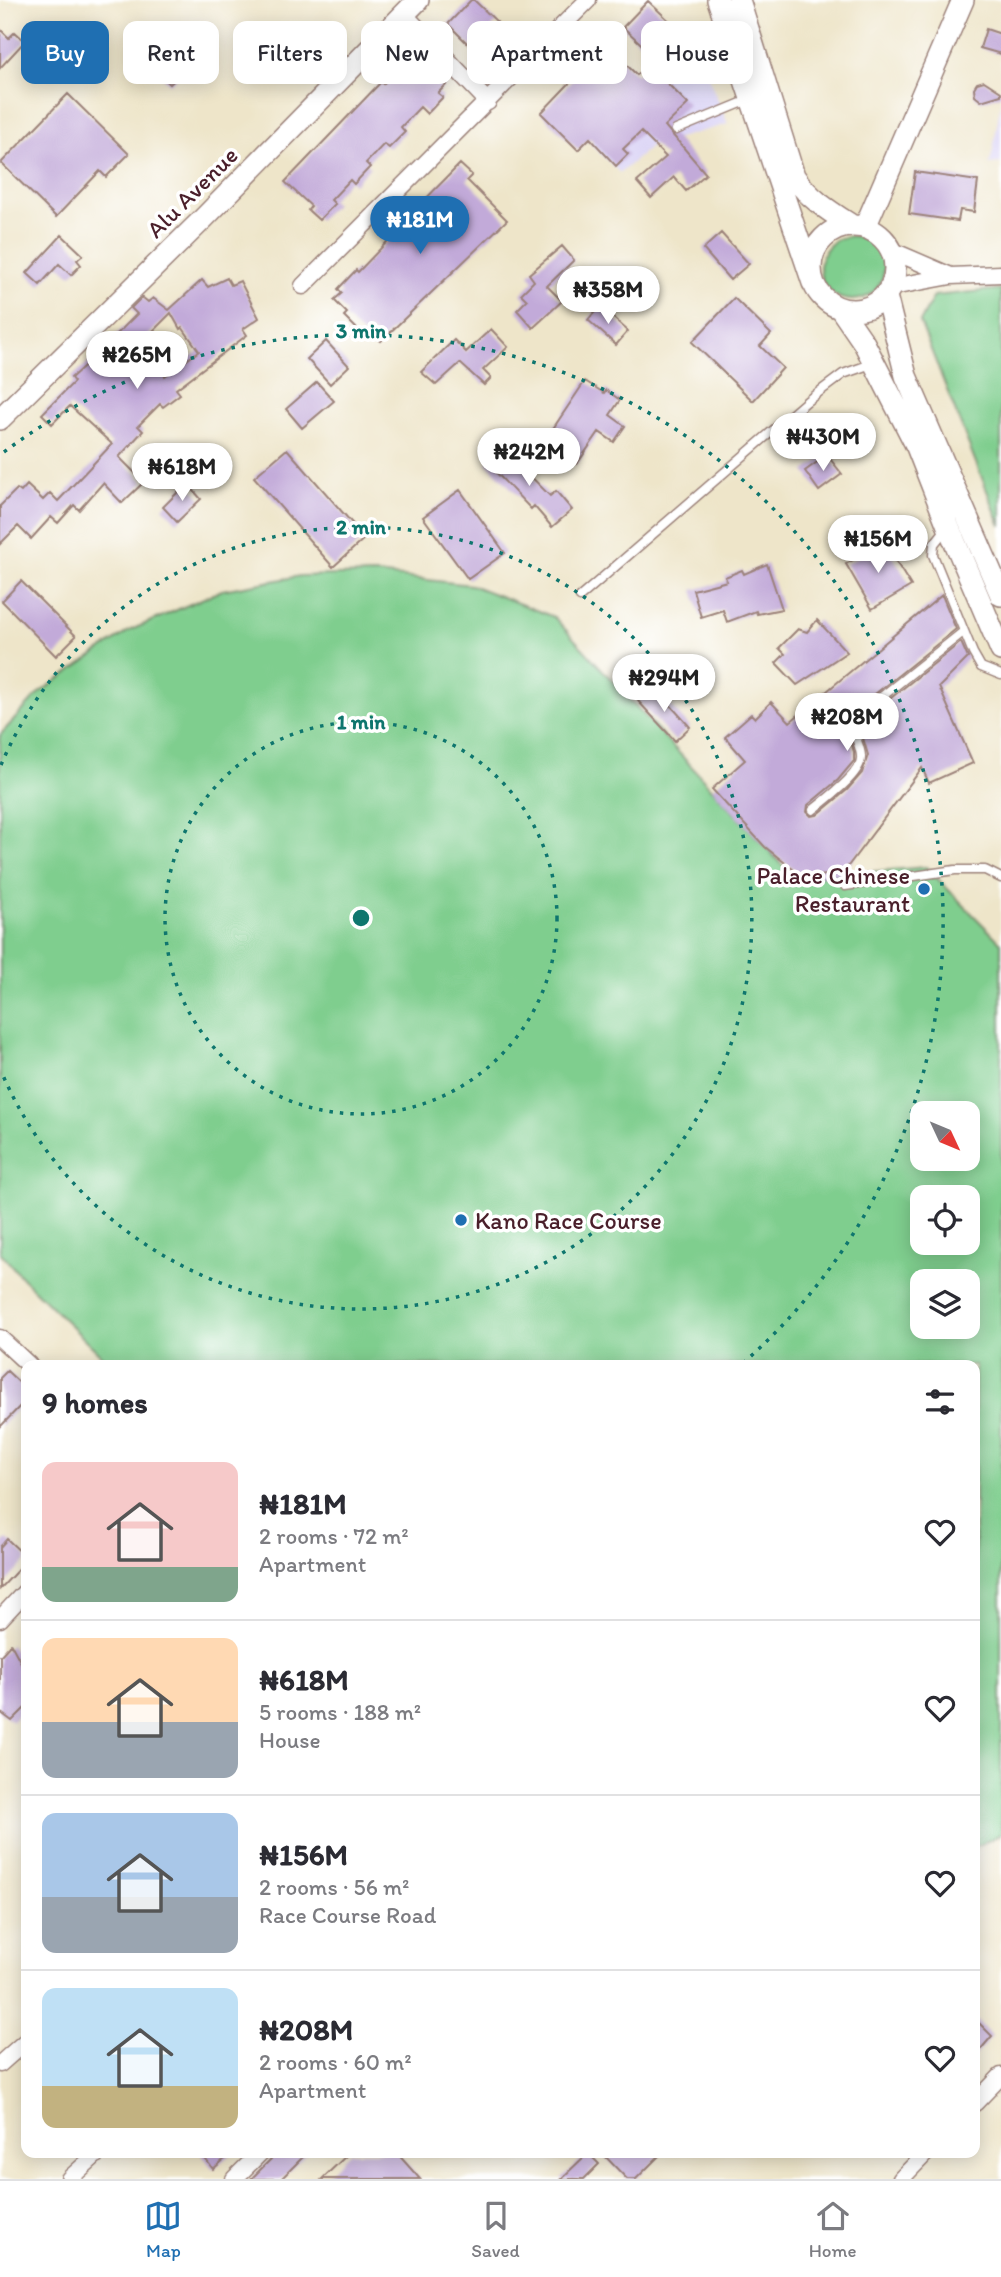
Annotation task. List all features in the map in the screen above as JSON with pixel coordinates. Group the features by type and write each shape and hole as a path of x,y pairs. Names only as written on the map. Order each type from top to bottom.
{"street":[{"path":"303,286 588,0"},
{"path":"718,0 813,283 819,294 829,303 854,310 869,307 889,291 951,276 1001,274"},
{"path":"739,0 794,176 802,188 814,200 884,239 893,251 951,276"},
{"path":"858,226 963,0"},
{"path":"411,7 488,102"},
{"name":"Alu Avenue","path":"0,419 204,218 411,7"},
{"path":"813,283 810,267 814,251 822,238 835,229 858,226"},
{"path":"893,251 895,270 889,291 906,376 1001,595"},
{"path":"840,308 874,363 918,447 948,526 1001,650"},
{"path":"0,1338 24,1360"},
{"path":"0,1619 21,1596"},
{"path":"0,2064 21,2045"},
{"path":"980,2098 1001,2076"},
{"path":"69,2179 92,2158"},
{"path":"234,2179 255,2158"},
{"path":"901,2179 921,2158"}],"lane":[{"path":"676,130 751,99"},
{"path":"580,597 807,401 843,374 874,363"},
{"path":"948,526 934,544 933,555 963,632 981,667 1001,675"},
{"path":"813,810 858,770 862,757 854,737 852,725 855,718 963,632"},
{"path":"845,886 955,870 985,870 1001,878"}],"shaded area":[{"path":"656,84 711,84 728,124 653,145 620,173 591,144"},
{"path":"1001,101 1001,163 989,164 992,155"}],"green space":[{"path":"846,236 858,236 875,245 882,256 882,280 875,291 858,300 846,300 834,295 825,286 820,274 820,262 825,250 834,241"},
{"path":"1001,289 1001,526 920,322 934,296"},
{"name":"Kano Race Course","path":"376,574 471,585 554,617 794,878 926,867 1001,943 1001,1834 980,1844 980,1360 106,1360 22,1278 0,1252 0,735 39,693 129,631 222,590 300,576"}],"building":[{"path":"474,0 496,21 467,21 467,43 453,29 451,21"},
{"path":"648,1 669,21 641,21 641,44 627,31 627,23"},
{"path":"0,29 9,38 15,32 21,37 21,45 0,68"},
{"path":"986,29 1001,34 1001,54 980,48"},
{"path":"627,65 637,75 641,71 641,84 668,84 688,104 665,126 706,174 686,191 674,177 651,198 637,182 666,157 641,132 623,149 628,154 616,166 590,138 578,150 541,113 569,84 627,84"},
{"path":"984,81 1001,92 1001,95 981,101 975,96 974,88 977,83"},
{"path":"379,84 447,84 438,93 443,97 427,114 420,107 401,127 405,132 389,148 384,144 366,163 370,167 354,184 350,180 331,200 335,204 319,220 308,210 311,206 285,182"},
{"path":"68,94 129,154 106,177 100,171 56,217 1,163"},
{"path":"460,164 472,175 467,180 507,220 381,341 369,329 363,335 344,316 347,313 334,300 342,293 338,289 356,270 358,272"},
{"path":"915,172 978,181 974,212 960,210 958,221 909,214"},
{"path":"721,233 749,264 730,280 703,249"},
{"path":"62,235 83,255 77,260 81,265 71,275 59,264 40,285 27,273"},
{"path":"562,246 574,260 547,286 562,301 533,328 517,310 527,300 521,294 534,281 529,274"},
{"path":"227,278 231,285 240,281 259,318 243,329 247,335 176,389 180,394 163,407 160,404 138,426 143,431 119,457 144,482 122,503 103,483 79,510 74,505 58,523 51,517 31,539 18,526 0,544 0,506 17,489 21,492 27,485 43,500 50,493 58,501 112,444 70,406 52,424 42,414 74,382 71,378 91,360 107,378 129,356 112,339 137,314 131,308 142,297 148,302 153,298 169,310 202,280 208,287","holes":["171,313 180,329 182,327 199,351 165,376 139,345"]},
{"path":"734,298 771,334 760,346 783,368 753,401 692,342"},
{"path":"600,306 628,331 616,345 588,320"},
{"path":"491,329 508,347 483,370 491,378 484,385 460,363 436,385 421,372 454,340 466,352"},
{"path":"326,341 349,366 330,384 307,359"},
{"path":"585,381 604,393 606,390 620,400 610,415 625,426 614,442 599,432 577,464 544,442"},
{"path":"317,382 334,401 302,428 286,409"},
{"path":"503,448 550,496 556,491 572,510 552,527 534,506 531,509 487,463"},
{"path":"287,449 365,538 333,567 254,477"},
{"path":"827,455 842,474 819,491 805,471"},
{"path":"187,483 201,499 177,522 163,507"},
{"path":"460,490 505,553 468,579 423,517"},
{"path":"884,542 911,586 872,609 846,564"},
{"path":"767,564 782,609 757,614 756,611 727,622 723,610 701,617 693,590 727,581 725,577 742,570 744,574"},
{"path":"21,581 76,636 56,656 2,601"},
{"path":"942,595 956,629 850,714 847,729 854,761 838,780 808,805 807,812 811,816 817,815 847,790 862,773 868,755 861,722 961,642 968,658 939,687 973,763 929,783 922,768 842,874 803,877 765,847 712,789 745,760 725,737 751,714 755,718 771,702 790,722"},
{"path":"817,620 847,652 797,685 776,663 785,654 779,648 798,629 807,632"},
{"path":"654,687 690,727 675,741 638,701"},
{"path":"7,1371 21,1384 21,1405 0,1427 0,1378"},
{"path":"7,1539 21,1552 21,1566 0,1589 0,1547"},
{"path":"11,1644 21,1663 21,1712 12,1721 0,1712 0,1656"},
{"path":"980,2024 992,2036 980,2050"},
{"path":"205,2158 226,2158 213,2169"},
{"path":"272,2158 302,2158 281,2179 251,2179"},
{"path":"344,2158 401,2158 420,2179 322,2179"},
{"path":"583,2158 593,2158 599,2164 584,2179 561,2179"},
{"path":"607,2158 657,2158 636,2179 627,2179"}],"place":[{"name":"Palace Chinese Restaurant","path":"924,889"},
{"name":"Kano Race Course","path":"461,1220"}]}
